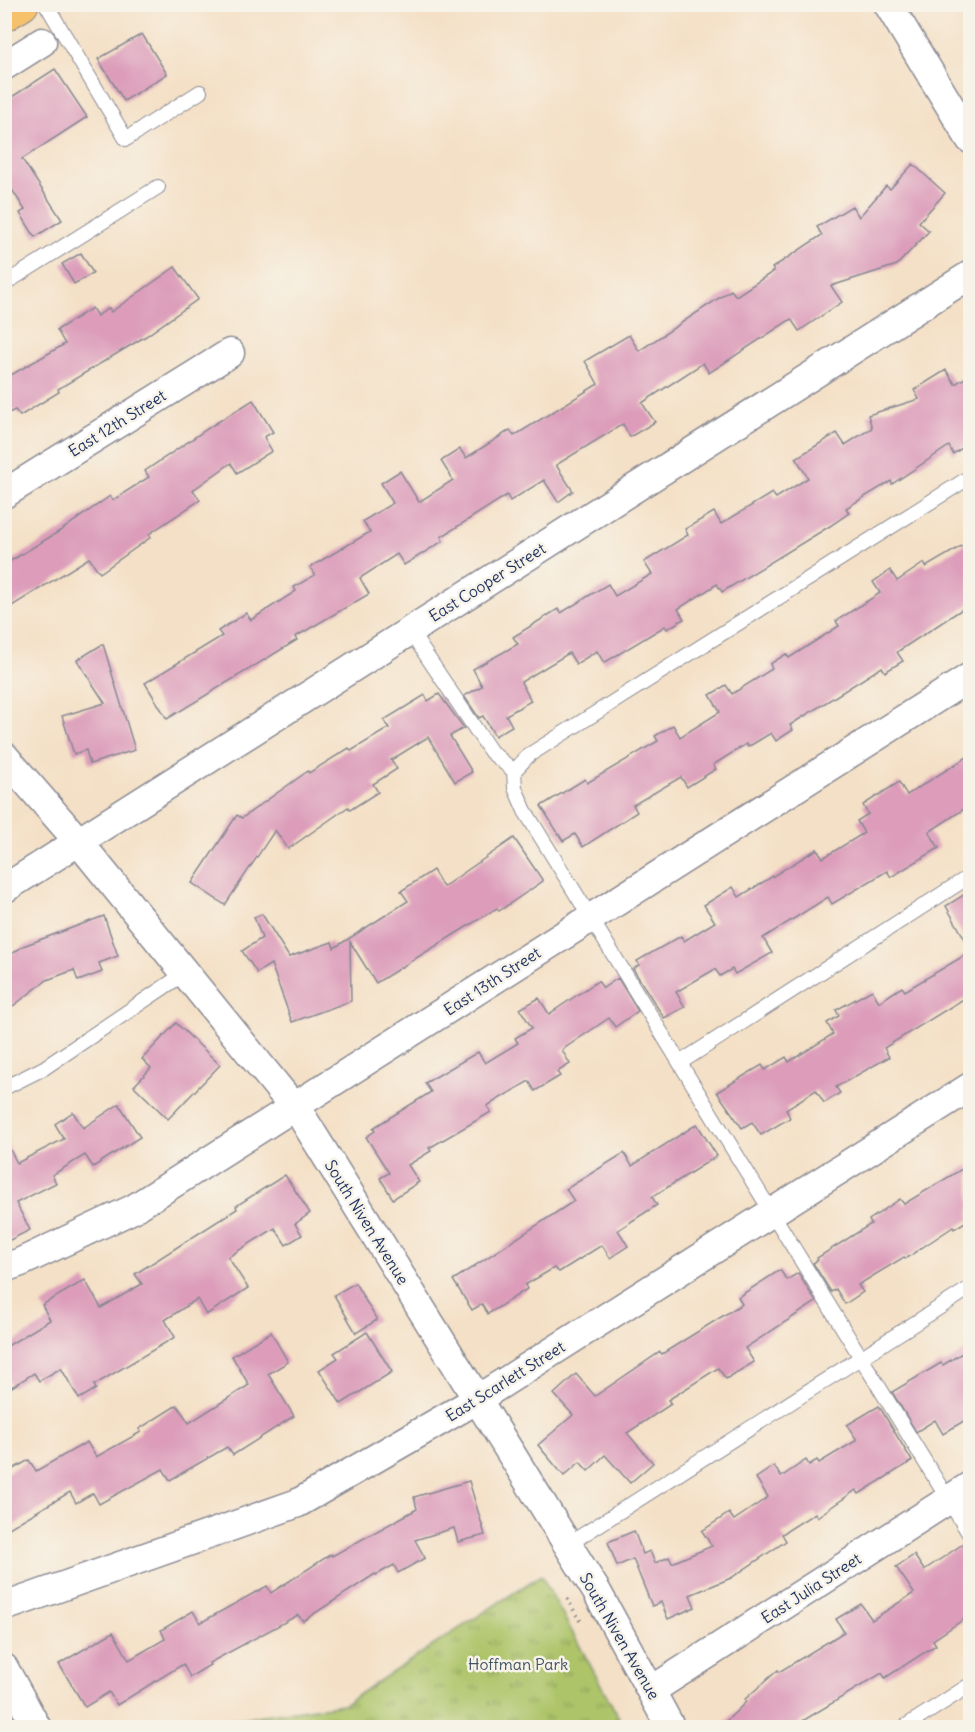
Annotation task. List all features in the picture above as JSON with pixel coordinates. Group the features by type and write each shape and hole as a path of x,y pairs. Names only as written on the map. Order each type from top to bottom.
{"main road":[{"path":"4,15 21,4"}],"street":[{"path":"888,4 970,139"},
{"path":"4,66 42,42"},
{"name":"East Cooper Street","path":"4,889 970,275"},
{"name":"East 12th Street","path":"4,494 230,352"},
{"name":"East 13th Street","path":"4,1268 132,1209 970,677"},
{"name":"South Niven Avenue","path":"4,756 78,841 302,1117 597,1592 671,1728"},
{"name":"East Scarlett Street","path":"4,1607 298,1503 476,1400 970,1087"},
{"name":"East Julia Street","path":"652,1690 959,1493"},
{"path":"4,1668 37,1728"}],"lane":[{"path":"46,4 126,139 200,92"},
{"path":"4,285 158,187"},
{"path":"970,477 529,755 514,771 514,788 525,811 681,1062 859,1358 959,1493 970,1535"},
{"path":"410,631 491,752 514,771"},
{"path":"681,1062 970,876"},
{"path":"4,1088 44,1068 185,973"},
{"path":"567,1545 970,1288"},
{"path":"903,1728 970,1685"}],"green space":[{"name":"Hoffman Park","path":"541,1575 624,1727 178,1727 344,1704"}],"building":[{"path":"142,34 167,74 124,101 98,59"},
{"path":"55,69 87,117 22,159 62,220 35,237 20,213 25,210 4,177 4,102"},
{"path":"913,164 945,193 919,222 929,231 897,265 831,286 842,302 799,331 791,319 709,373 703,363 642,403 655,422 630,437 623,424 556,465 573,491 558,502 544,480 510,501 507,495 441,537 443,541 404,565 397,554 360,578 369,594 295,637 297,640 167,719 145,683 222,636 218,631 246,613 251,620 296,591 294,587 315,575 310,567 370,532 363,521 393,503 381,483 400,471 419,502 453,480 441,461 460,449 466,458 510,430 514,436 598,384 585,361 629,335 639,351 731,290 736,296 774,271 772,268 822,235 817,227 852,206 859,217 886,186 890,189"},
{"path":"81,253 93,273 74,284 62,264"},
{"path":"175,267 198,299 146,336 58,389 59,392 20,416 15,410 4,415 4,379 65,344 57,330 92,308 97,316 109,308 111,312"},
{"path":"946,370 955,384 970,375 970,443 953,454 949,446 892,484 891,481 846,508 849,513 830,526 722,592 717,584 678,609 684,619 667,629 665,626 604,663 597,651 576,664 569,653 521,682 531,701 506,715 512,726 495,736 483,716 479,718 464,696 482,686 473,669 518,644 513,637 558,609 561,613 608,584 615,596 652,574 644,562 688,535 685,529 714,512 721,524 772,493 776,498 808,478 796,458 837,433 845,445 872,428 868,415 919,399 914,390"},
{"path":"253,400 273,432 264,437 272,451 237,473 231,463 193,490 200,500 149,534 151,537 100,573 89,558 4,611 4,565 63,529 110,496 113,500 149,477 145,471"},
{"path":"970,541 970,604 897,652 903,661 885,672 882,667 790,725 793,730 776,741 771,733 748,747 746,744 713,765 716,769 687,787 681,777 633,805 637,812 583,847 575,834 563,841 541,806 585,779 587,783 658,741 655,736 673,725 680,737 720,712 710,695 726,685 732,694 772,669 770,664 786,654 789,658 839,626 836,621 880,593 873,582 890,570 897,581 924,563 926,567"},
{"path":"103,644 135,750 90,764 86,750 74,754 62,716 105,703 77,660"},
{"path":"439,694 464,728 450,736 472,772 455,782 428,737 391,760 397,769 373,784 378,792 350,810 348,807 288,849 275,830 225,905 192,883 237,815 242,818 308,771 309,773 349,748 351,751 389,728 384,720 425,695 428,701"},
{"path":"970,755 970,805 929,832 939,848 891,877 887,871 832,904 828,897 763,938 772,953 735,974 732,969 720,976 715,969 676,992 685,1007 664,1018 633,969 639,965 637,961 681,936 684,941 715,922 704,905 733,887 739,897 817,849 823,858 864,833 857,821 868,814 863,805 899,782 907,795"},
{"path":"514,838 543,881 499,911 497,908 376,983 350,942 351,1001 292,1022 271,964 257,973 242,951 262,938 254,917 262,914 289,957 332,942 334,948 408,901 401,891 433,870 443,887"},
{"path":"970,891 970,948 946,906"},
{"path":"104,916 118,956 99,963 102,972 78,981 74,970 47,980 4,1013 4,960 23,946"},
{"path":"970,952 970,995 884,1048 889,1057 836,1087 840,1093 824,1103 816,1090 786,1109 790,1118 761,1135 752,1122 742,1128 717,1092 762,1065 765,1070 786,1057 789,1062 833,1034 827,1023 839,1016 836,1010 872,990 879,1002 902,987 905,991"},
{"path":"618,978 638,1011 615,1027 609,1018 562,1050 570,1064 557,1072 560,1076 535,1091 529,1081 487,1106 491,1112 429,1148 431,1151 408,1165 419,1182 393,1199 380,1178 389,1173 366,1137 375,1131 373,1128 431,1092 425,1083 478,1052 485,1063 518,1043 515,1038 532,1028 520,1009 539,998 549,1014 598,981 603,988"},
{"path":"176,1023 220,1065 168,1119 134,1086 151,1068 142,1059"},
{"path":"119,1104 140,1137 93,1167 85,1155 52,1175 56,1183 16,1203 30,1230 4,1243 4,1138 17,1163 64,1139 55,1124 73,1112 83,1128"},
{"path":"697,1124 717,1156 652,1197 657,1205 618,1230 628,1246 610,1258 602,1245 559,1272 554,1268 525,1285 527,1289 488,1314 482,1304 472,1310 453,1280 574,1201 566,1189 624,1153 632,1166"},
{"path":"970,1164 970,1219 858,1285 863,1292 845,1304 836,1289 831,1292 813,1263 818,1260 817,1258 871,1224 869,1220 900,1199 904,1204"},
{"path":"285,1175 310,1213 295,1224 302,1235 286,1245 275,1228 228,1257 248,1288 206,1315 197,1299 165,1320 175,1337 94,1385 96,1389 79,1399 61,1368 39,1381 34,1373 12,1387 4,1375 4,1348 50,1320 42,1305 85,1280 101,1308 142,1284 135,1274 237,1209 236,1206"},
{"path":"780,1270 787,1280 798,1273 816,1302 745,1348 754,1362 726,1379 718,1368 668,1400 671,1404 627,1433 653,1463 630,1483 605,1455 588,1471 580,1462 564,1476 538,1445 573,1415 554,1394 576,1374 595,1396 660,1352 662,1354 742,1304 738,1297"},
{"path":"355,1283 377,1320 356,1333 334,1295"},
{"path":"271,1332 288,1362 268,1374 294,1416 233,1455 227,1447 170,1480 163,1469 99,1504 93,1493 76,1503 70,1492 4,1531 4,1474 29,1460 36,1471 87,1442 96,1457 141,1432 139,1429 177,1405 189,1423 249,1385 232,1356"},
{"path":"367,1332 392,1372 341,1404 319,1370 338,1358 334,1353"},
{"path":"970,1348 970,1417 943,1434 935,1420 916,1432 892,1392"},
{"path":"879,1406 912,1461 859,1494 856,1490 817,1517 815,1513 782,1534 786,1541 731,1578 690,1595 695,1607 668,1619 661,1602 652,1606 633,1559 617,1566 608,1542 634,1531 643,1554 650,1551 655,1563 669,1557 672,1563 712,1546 702,1531 729,1513 734,1520 768,1497 756,1478 774,1466 781,1477 806,1460 809,1465 817,1460 819,1463 857,1440 847,1425"},
{"path":"469,1481 485,1535 458,1542 454,1528 415,1540 425,1558 398,1573 394,1565 375,1574 303,1621 298,1615 209,1663 210,1665 190,1677 183,1664 117,1705 109,1692 85,1707 59,1664 113,1632 129,1660 165,1639 161,1630 193,1611 200,1623 267,1586 271,1593 331,1554 332,1556 417,1509 414,1497"},
{"path":"963,1544 970,1555 970,1615 933,1640 936,1645 885,1678 882,1673 791,1728 719,1728 746,1702 744,1700 778,1670 779,1672 844,1632 836,1619 861,1604 872,1620 914,1593 896,1567 914,1555 924,1570"}]}
